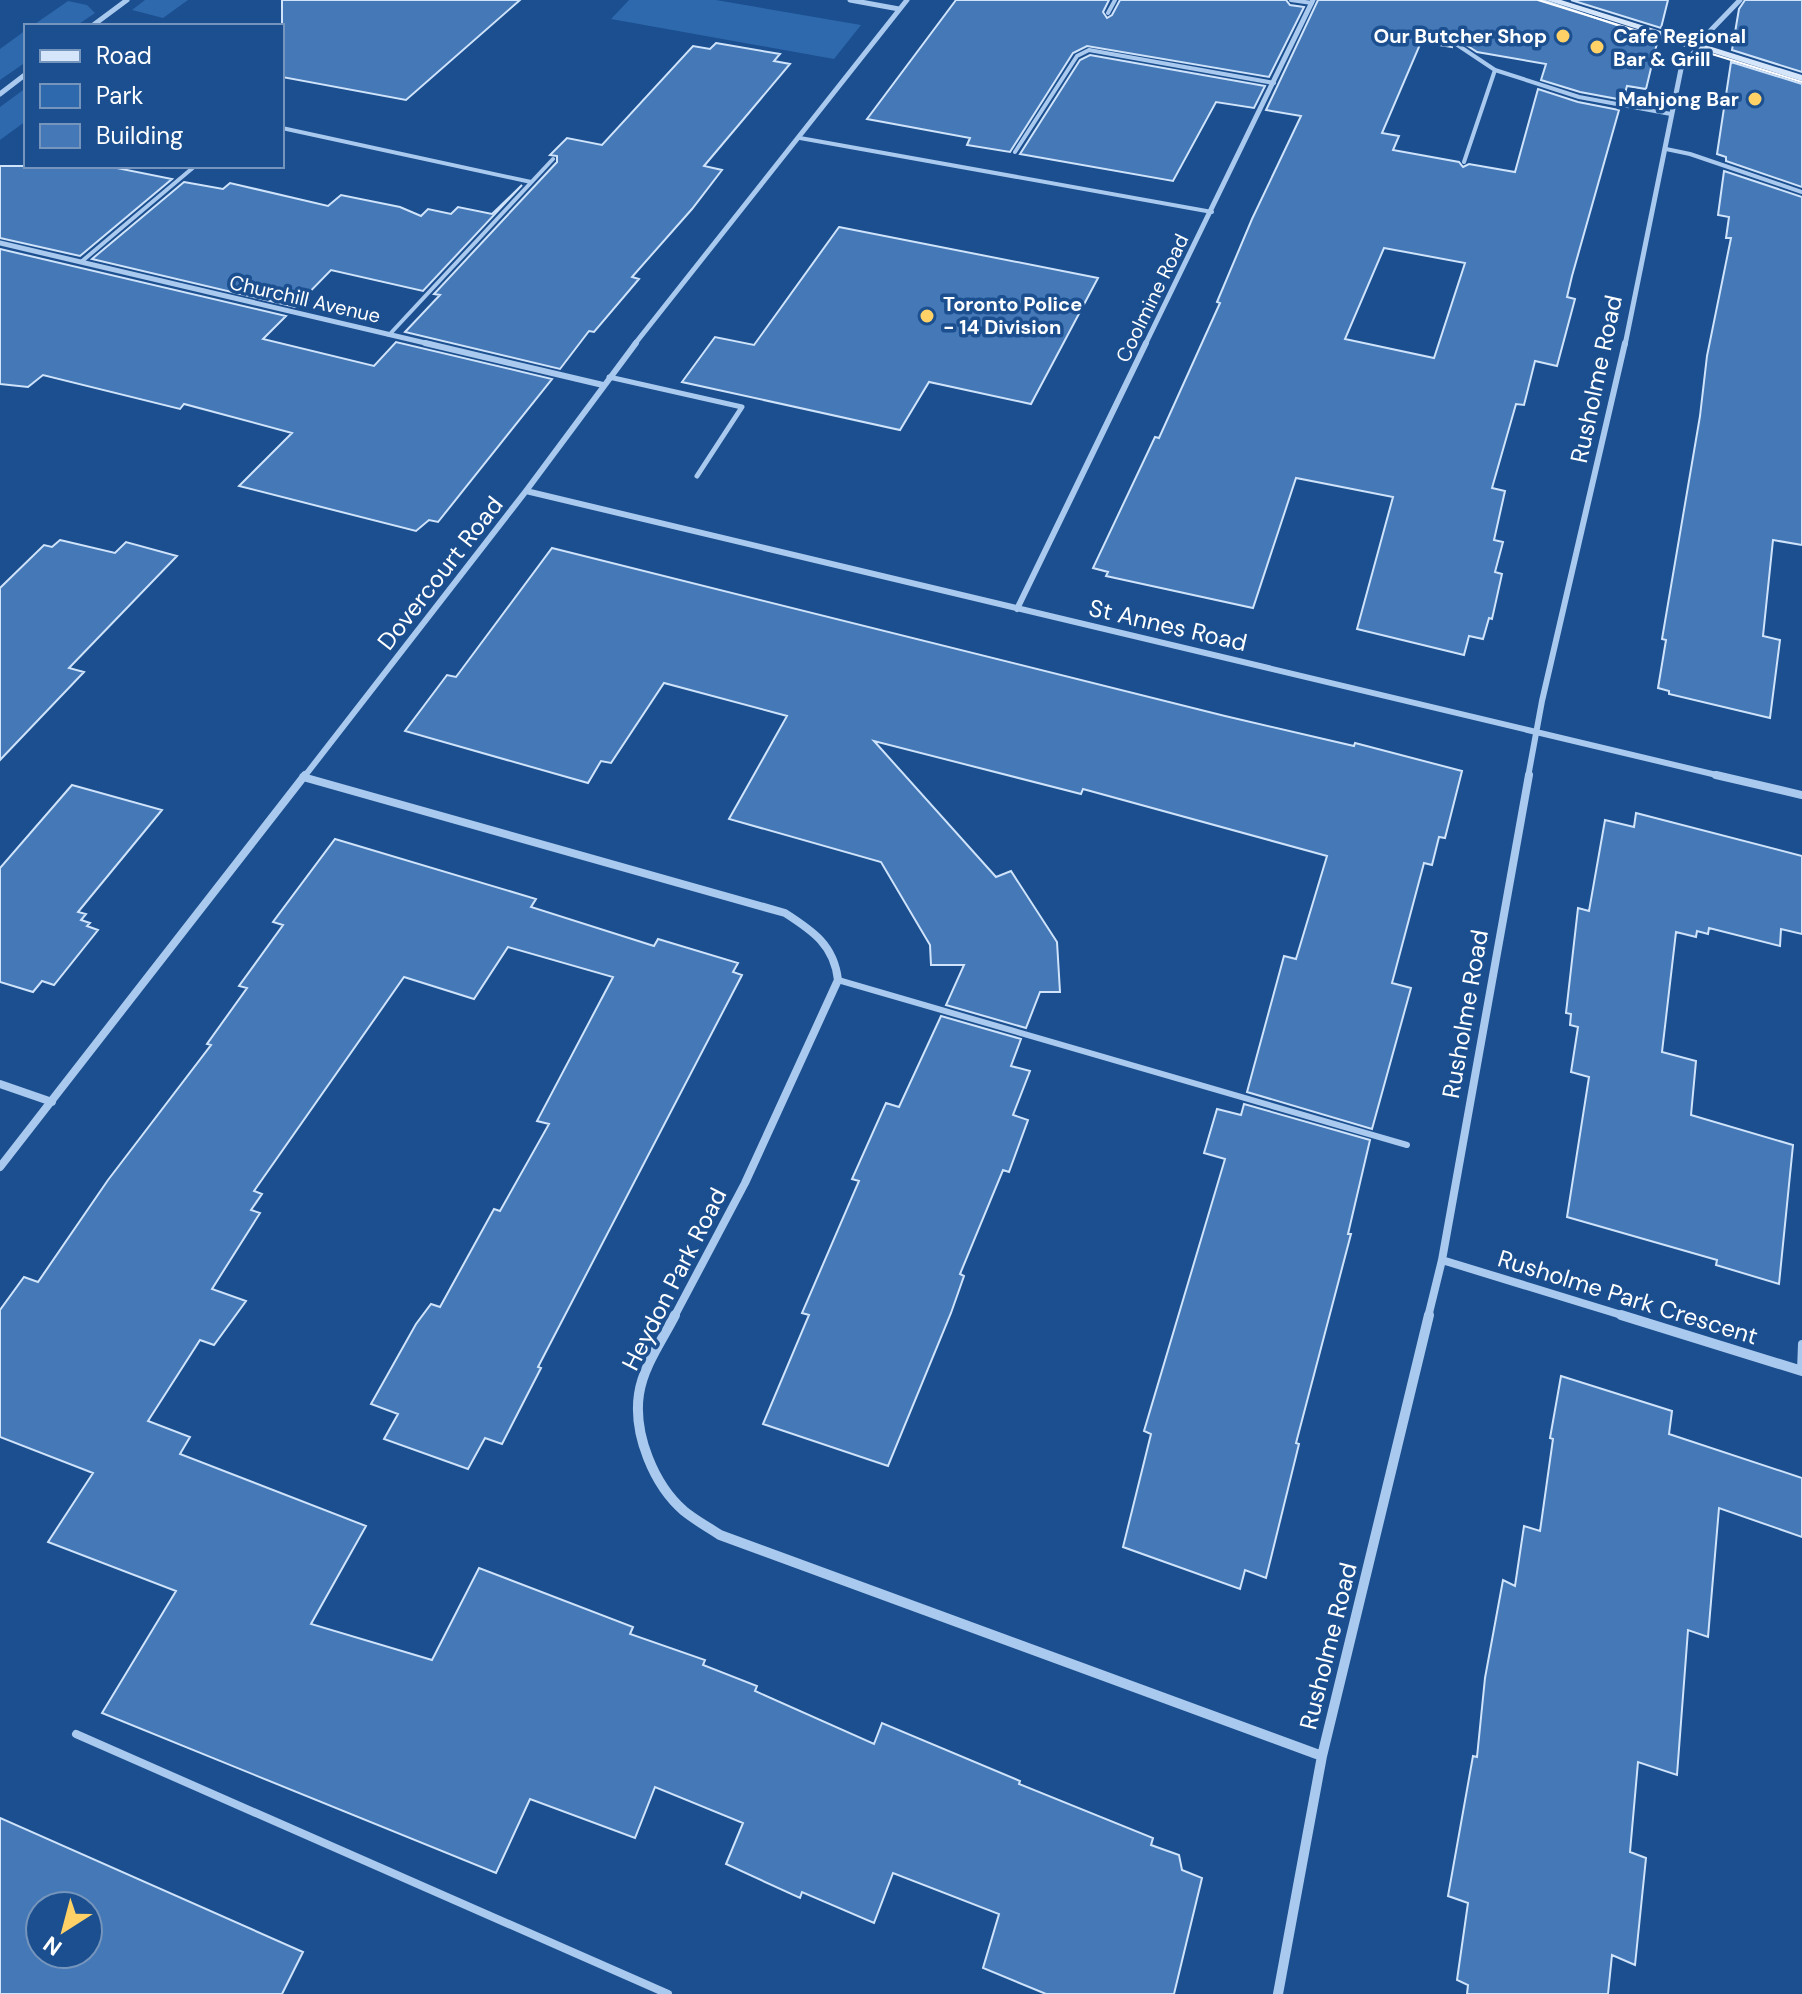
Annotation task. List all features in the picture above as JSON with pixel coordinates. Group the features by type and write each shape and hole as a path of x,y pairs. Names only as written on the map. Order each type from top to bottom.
{"main road":[{"path":"1551,0 1802,78"}],"street":[{"path":"95,24 127,0"},
{"path":"850,0 899,9"},
{"name":"Dovercourt Road","path":"0,1167 526,491 609,377 907,0"},
{"name":"Rusholme Road","path":"1278,1994 1322,1756 1442,1260 1536,733 1612,407 1671,114 1683,65 1740,0"},
{"name":"Coolmine Road","path":"1017,609 1313,2"},
{"path":"0,94 24,76"},
{"name":"Churchill Avenue","path":"0,243 603,385"},
{"name":"St Annes Road","path":"526,491 1802,795"},
{"path":"303,777 785,913 819,936 837,960 838,980"},
{"name":"Heydon Park Road","path":"838,980 745,1183 650,1363 639,1394 641,1429 653,1472 683,1510 720,1535 1322,1756"},
{"path":"0,1084 52,1102"},
{"name":"Rusholme Park Crescent","path":"1442,1260 1801,1371"}],"lane":[{"path":"1108,13 1115,0"},
{"path":"1291,0 1313,2"},
{"path":"1456,44 1495,70 1579,97 1671,114"},
{"path":"1015,152 1077,56 1089,50 1274,83"},
{"path":"1464,162 1495,70"},
{"path":"284,128 531,182"},
{"path":"800,138 1212,212"},
{"path":"1666,149 1690,154 1802,192"},
{"path":"389,335 553,159"},
{"path":"81,262 193,168"},
{"path":"609,377 742,407 697,476"},
{"path":"838,980 1407,1145"},
{"path":"1801,1371 1802,1344"},
{"path":"76,1734 668,1994"}],"green space":[{"path":"145,0 188,0 163,18 132,10"},
{"path":"629,0 716,0 861,25 834,59 611,19"},
{"path":"68,1 87,5 95,13 79,24 35,24"},
{"path":"24,31 24,63 0,80 0,49"},
{"path":"24,89 24,122 0,140 0,107"}],"building":[{"path":"282,0 520,0 406,100 284,77"},
{"path":"956,0 1109,0 1103,12 1107,18 1120,0 1286,0 1290,5 1304,7 1269,77 1087,46 1073,53 1010,152 967,145 970,138 867,119"},
{"path":"1318,0 1543,0 1658,39 1646,89 1627,86 1623,100 1580,92 1541,80 1546,64 1477,52 1457,39 1452,42 1452,47 1421,42 1382,133 1399,136 1393,150 1459,162 1463,167 1469,164 1515,172 1538,89 1578,102 1619,110 1572,276 1567,297 1575,299 1557,366 1535,361 1524,405 1516,404 1492,488 1505,491 1494,540 1503,542 1495,572 1502,574 1492,619 1489,618 1483,639 1469,636 1464,655 1357,629 1393,497 1296,478 1253,608 1106,576 1108,572 1093,568 1155,437 1159,438 1220,303 1217,302 1252,219 1301,116 1266,110","holes":["1384,248 1465,263 1434,358 1345,339"]},
{"path":"1571,0 1668,0 1661,28"},
{"path":"1745,0 1802,0 1802,72 1732,50 1739,9"},
{"path":"716,43 780,54 774,61 790,64 704,166 722,170 632,277 639,279 594,332 589,331 560,369 405,332 440,295 434,294 557,162 557,156 550,155 567,138 602,145 693,46 710,49"},
{"path":"1090,55 1265,86 1254,108 1216,102 1173,181 1020,154 1080,60"},
{"path":"1731,62 1802,84 1802,187 1726,161 1726,157 1717,154"},
{"path":"0,166 117,168 172,179 80,256 0,238"},
{"path":"1724,171 1802,197 1802,545 1773,540 1763,636 1780,640 1770,718 1669,694 1669,691 1658,688 1666,640 1662,639 1700,416 1707,356 1731,238 1726,238 1729,217 1718,215"},
{"path":"184,182 223,189 230,183 328,206 341,195 400,207 421,216 428,209 451,214 458,207 492,214 522,185 423,291 331,270 295,307 92,259"},
{"name":"Toronto Police - 14 Division","path":"839,227 1098,278 1031,404 929,382 900,430 682,382 715,337 754,345"},
{"path":"0,249 286,316 263,339 374,366 396,342 552,379 438,522 429,520 416,531 239,486 292,433 184,404 180,409 43,375 28,387 0,384"},
{"path":"60,540 115,553 126,542 177,556 69,668 84,672 0,760 0,588 44,545 52,547"},
{"path":"552,548 1225,716 1354,746 1355,743 1462,771 1445,838 1439,837 1432,865 1424,863 1392,983 1411,988 1372,1129 1247,1092 1284,956 1296,959 1327,856 1083,789 1081,794 874,741 996,877 1011,871 1057,942 1060,992 1040,992 1026,1028 946,1005 964,965 931,965 930,945 881,862 729,819 787,716 664,683 611,763 601,761 588,783 405,731 447,675 456,677"},
{"path":"72,785 162,810 78,912 86,914 81,920 90,923 87,926 98,930 54,985 42,981 33,992 0,982 0,868"},
{"path":"1636,813 1802,856 1802,934 1781,929 1780,946 1709,928 1708,934 1697,931 1696,937 1676,932 1662,1052 1696,1061 1691,1115 1793,1145 1779,1284 1716,1265 1717,1260 1567,1217 1589,1077 1571,1072 1578,1027 1570,1025 1571,1014 1566,1013 1578,908 1589,911 1605,820 1634,827"},
{"path":"335,839 536,899 531,907 654,946 658,939 738,963 733,972 742,975 538,1367 541,1368 502,1444 485,1438 468,1469 384,1439 398,1414 371,1404 416,1324 431,1304 440,1307 494,1209 500,1211 549,1124 537,1121 613,977 508,947 474,999 404,977 254,1191 262,1194 251,1210 260,1213 212,1289 246,1301 214,1345 200,1340 148,1421 190,1437 180,1454 366,1526 311,1624 432,1660 479,1568 633,1627 630,1634 705,1660 703,1665 757,1686 755,1691 874,1744 882,1723 1020,1781 1019,1784 1153,1838 1151,1845 1179,1855 1182,1870 1202,1878 1174,1994 1046,1994 983,1968 999,1914 893,1873 874,1923 802,1892 800,1898 726,1864 743,1823 655,1787 635,1838 530,1799 496,1873 102,1713 176,1591 48,1542 93,1473 0,1437 0,1310 24,1277 38,1282 108,1180 211,1045 207,1044 247,988 239,986 283,925 273,922"},
{"path":"941,1016 1021,1039 1011,1066 1030,1071 1013,1115 1028,1120 1009,1172 1003,1170 960,1274 964,1276 951,1313 888,1466 763,1424 809,1315 802,1313 859,1181 852,1179 886,1103 899,1107"},
{"path":"1244,1104 1370,1140 1348,1234 1351,1234 1296,1443 1299,1444 1266,1578 1245,1570 1240,1589 1123,1547 1151,1434 1144,1431 1225,1159 1204,1153 1217,1109 1241,1115"},
{"path":"1561,1376 1672,1411 1669,1434 1802,1478 1802,1537 1719,1508 1708,1637 1688,1630 1677,1775 1638,1762 1630,1852 1646,1858 1635,1965 1612,1955 1608,1994 1467,1994 1468,1985 1457,1980 1468,1903 1448,1896 1473,1756 1477,1757 1485,1678 1503,1580 1515,1586 1524,1526 1540,1531 1553,1439 1550,1438"},
{"path":"0,1818 303,1952 282,1994 0,1994"}],"tram line":[{"path":"1538,0 1802,82"}],"place":[{"name":"Our Butcher Shop","path":"1563,36"},
{"name":"Cafe Regional Bar & Grill","path":"1597,47"},
{"name":"Mahjong Bar","path":"1755,99"},
{"name":"Toronto Police - 14 Division","path":"927,316"}]}
